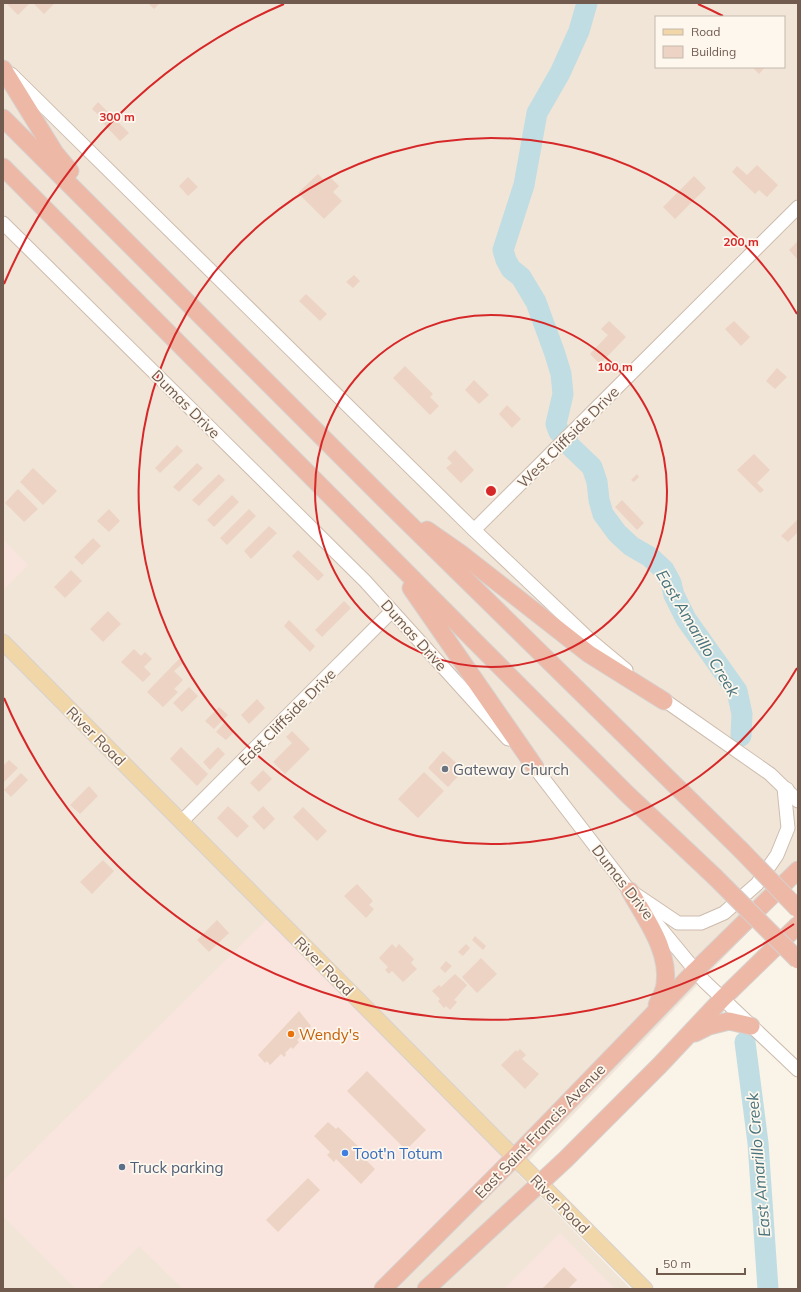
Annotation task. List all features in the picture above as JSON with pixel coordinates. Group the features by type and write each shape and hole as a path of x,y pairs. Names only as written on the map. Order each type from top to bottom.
{"highway":[{"path":"3,69 55,154 146,262"},
{"path":"3,118 387,502 741,850 798,908"},
{"path":"3,167 627,794 715,877 798,960"},
{"path":"3,177 42,207"},
{"path":"387,502 460,553 589,654 664,700"},
{"path":"388,554 535,767"},
{"name":"East Saint Francis Avenue","path":"383,1289 514,1158 695,971 798,870"},
{"path":"630,892 656,938 664,959 665,986 650,1017"},
{"path":"426,1289 572,1153 686,1038 722,999 798,925"},
{"path":"686,1038 709,1026 729,1021 750,1026"}],"main road":[{"path":"3,65 474,530 590,640 664,700 770,774 798,801"},
{"name":"West Cliffside Drive","path":"474,530 798,207"},
{"name":"Dumas Drive","path":"3,223 365,580 477,705 535,767 630,892 695,971 750,1026 798,1070"},
{"name":"East Cliffside Drive","path":"181,822 392,611"},
{"name":"River Road","path":"3,642 645,1289"},
{"path":"784,788 798,792"},
{"path":"630,892 678,923 701,923 724,913 757,884 777,855 788,828 784,788"}],"shaded area":[{"path":"3,3 798,3 798,880 517,1173 631,1289 3,1289"},
{"path":"3,540 28,565 3,590"},
{"path":"268,918 505,1160 376,1289 183,1289 139,1246 97,1289 76,1289 3,1216 3,1181"},
{"path":"560,1233 615,1289 504,1289"}],"building":[{"path":"6,3 30,3 18,15"},
{"path":"55,3 44,14 34,4"},
{"path":"148,3 160,3 154,9"},
{"path":"753,68 764,68 759,74"},
{"path":"98,102 129,133 120,141 102,122 104,120 92,109"},
{"path":"757,165 778,185 767,197 759,190 755,194 732,172 737,166 747,175"},
{"path":"318,174 325,181 329,176 339,186 333,192 342,201 324,219 298,193"},
{"path":"694,176 706,188 675,219 663,207"},
{"path":"188,177 198,187 188,196 179,186"},
{"path":"798,241 798,260 789,250"},
{"path":"354,275 360,281 353,288 346,282"},
{"path":"306,294 327,314 320,321 299,301"},
{"path":"609,321 626,337 600,364 590,354 608,335 601,329"},
{"path":"734,321 750,337 741,346 725,329"},
{"path":"405,366 433,394 430,397 439,406 430,415 393,378"},
{"path":"777,368 787,377 775,389 766,381"},
{"path":"474,380 489,395 479,404 465,390"},
{"path":"507,405 521,419 512,428 499,414"},
{"path":"177,445 183,451 160,473 155,468"},
{"path":"455,450 474,470 461,483 446,468 452,463 447,458"},
{"path":"754,454 770,470 757,483 764,490 760,493 737,470"},
{"path":"197,463 203,468 179,492 173,487"},
{"path":"33,468 57,491 43,505 20,482"},
{"path":"219,474 225,480 199,506 192,500"},
{"path":"637,474 639,477 634,482 631,480"},
{"path":"18,489 38,509 24,522 5,503"},
{"path":"232,495 239,502 214,527 207,520"},
{"path":"622,500 644,523 637,530 615,507"},
{"path":"109,509 120,521 109,532 97,521"},
{"path":"249,509 256,516 227,545 220,538"},
{"path":"798,519 798,532 788,542 781,536"},
{"path":"269,526 277,533 251,559 244,551"},
{"path":"93,538 101,546 82,565 74,557"},
{"path":"298,550 324,575 318,581 292,556"},
{"path":"71,570 82,581 65,598 54,587"},
{"path":"344,601 351,608 322,637 315,630"},
{"path":"108,611 121,624 103,642 90,629"},
{"path":"289,620 315,646 310,652 284,626"},
{"path":"134,649 141,656 145,652 152,659 144,667 151,674 143,682 121,662"},
{"path":"180,658 184,662 174,671 183,680 174,689 178,692 163,707 147,692"},
{"path":"189,687 198,696 182,712 173,703"},
{"path":"257,699 265,708 249,724 241,715"},
{"path":"219,707 228,715 214,729 205,721"},
{"path":"224,723 234,732 226,740 216,732"},
{"path":"292,731 310,749 285,774 273,762 292,743 286,737"},
{"path":"181,747 208,774 197,786 170,759"},
{"path":"218,747 225,754 210,770 203,762"},
{"path":"443,751 464,770 448,787 428,768"},
{"path":"9,760 18,768 3,783 3,766"},
{"path":"263,770 272,779 259,792 250,783"},
{"path":"424,772 444,791 418,818 398,799"},
{"path":"21,773 28,780 11,797 4,790"},
{"path":"89,786 98,796 80,814 70,805"},
{"path":"228,806 249,826 237,838 217,818"},
{"path":"263,806 275,819 264,830 252,817"},
{"path":"303,807 327,831 317,841 293,817"},
{"path":"103,860 114,871 92,894 80,882"},
{"path":"357,884 373,901 369,905 374,909 366,918 344,896"},
{"path":"217,920 229,933 209,952 197,940"},
{"path":"475,936 486,946 483,950 472,940"},
{"path":"392,944 396,948 399,944 414,959 411,963 417,969 403,982 392,971 389,974 385,970 388,967 379,958"},
{"path":"466,944 470,948 463,956 458,952"},
{"path":"481,958 497,974 477,993 462,977"},
{"path":"446,961 452,966 445,973 440,968"},
{"path":"455,974 467,985 454,1000 457,1002 450,1010 446,1006 444,1008 438,1001 440,999 432,991 439,985 441,987"},
{"name":"Wendy's","path":"299,1011 311,1026 297,1040 299,1042 293,1049 291,1047 285,1053 286,1055 284,1057 281,1054 270,1065 267,1061 265,1063 258,1055"},
{"path":"520,1049 526,1055 522,1059 539,1074 525,1089 501,1065 516,1050 517,1052"},
{"name":"Toot'n Totum","path":"367,1071 426,1130 406,1150 347,1091"},
{"name":"Toot'n Totum","path":"328,1122 336,1129 338,1127 363,1151 360,1154 375,1169 361,1184 336,1159 334,1162 327,1155 330,1152 314,1136"},
{"name":"Toot'n Totum","path":"308,1178 320,1190 278,1232 266,1220"},
{"path":"564,1267 577,1280 568,1289 542,1289"}],"waterway":[{"name":"East Amarillo Creek","path":"559,432 556,424 563,394 561,374 555,354 536,302 521,277 511,269 503,250 524,185 537,113 560,73 579,31 587,3"},
{"name":"East Amarillo Creek","path":"569,445 592,467 597,482 599,500 603,514 617,533 631,546 650,557 664,570 686,619 737,691 742,714 741,736"},
{"name":"East Amarillo Creek","path":"745,1042 758,1143 768,1289"}],"place":[{"name":"Gateway Church","path":"445,769"},
{"name":"Wendy's","path":"291,1034"},
{"name":"Toot'n Totum","path":"345,1153"},
{"name":"Truck parking","path":"122,1167"}]}
